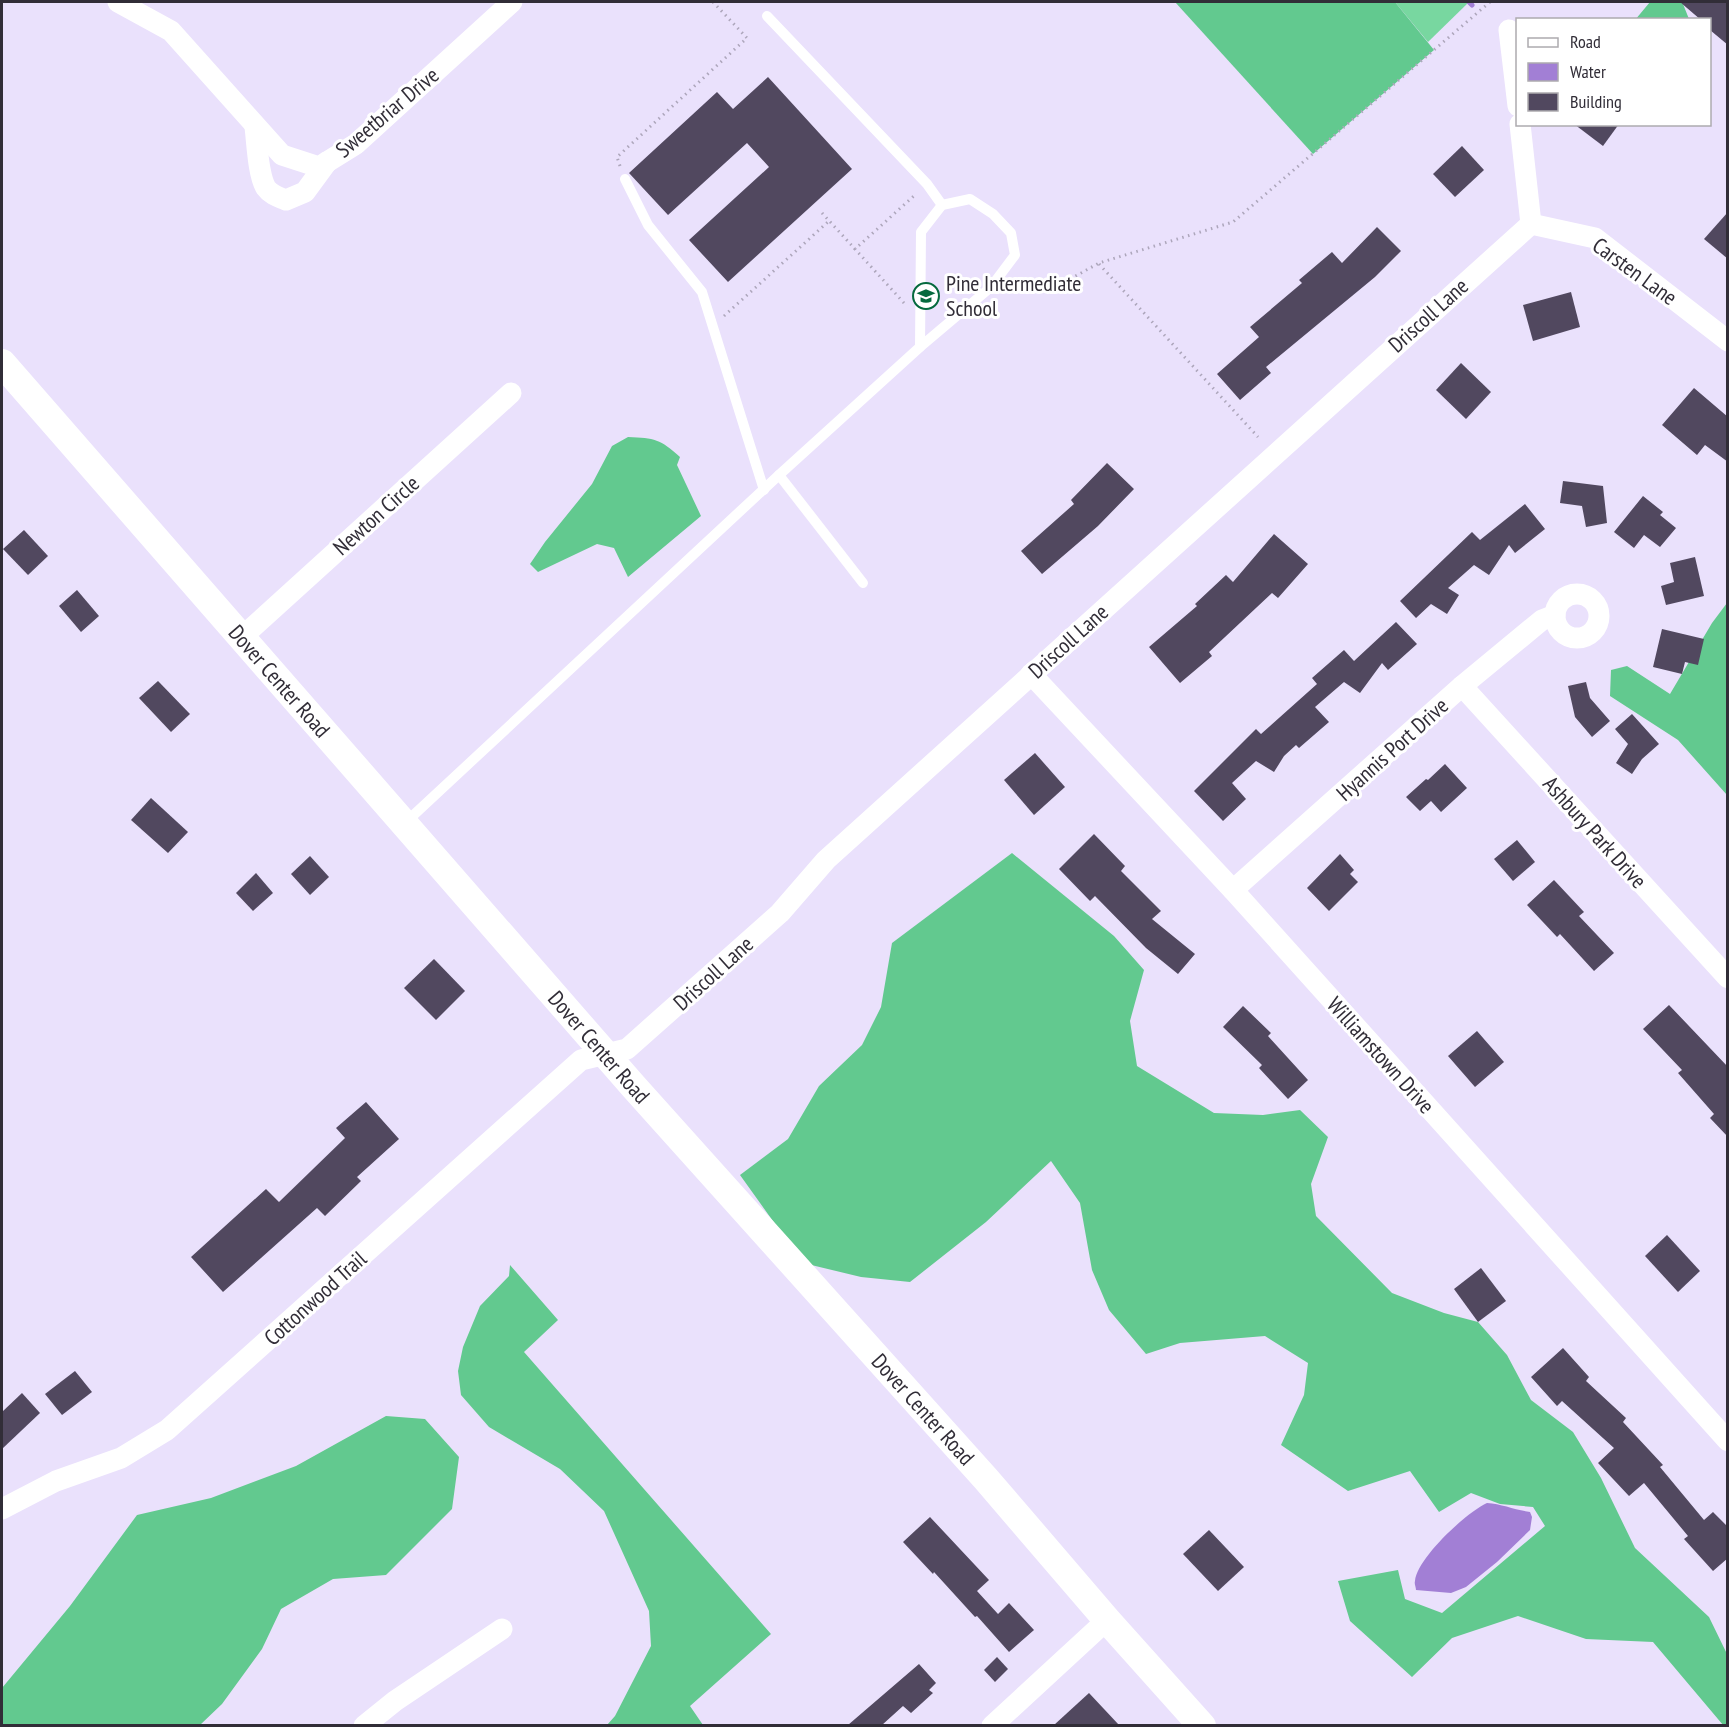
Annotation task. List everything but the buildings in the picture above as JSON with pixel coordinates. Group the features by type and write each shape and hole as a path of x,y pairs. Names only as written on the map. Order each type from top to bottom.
{"street":[{"path":"118,2 171,31 255,127 264,180 266,187 274,195 286,200 304,192 327,162"},
{"name":"Sweetbriar Drive","path":"255,127 282,155 320,167 356,144 512,2"},
{"path":"1509,30 1516,89"},
{"path":"1520,126 1531,224"},
{"name":"Carsten Lane","path":"1531,224 1596,238 1728,341"},
{"name":"Driscoll Lane","path":"605,1053 627,1049 673,1009 780,913 826,860 1531,224"},
{"name":"Dover Center Road","path":"2,363 605,1053 986,1479 1107,1620 1202,1725"},
{"name":"Newton Circle","path":"242,637 511,393"},
{"name":"Hyannis Port Drive","path":"1233,890 1462,686 1542,620 1555,615"},
{"name":"Williamstown Drive","path":"1031,674 1233,890 1728,1441"},
{"name":"Ashbury Park Drive","path":"1462,686 1728,978"},
{"name":"Cottonwood Trail","path":"2,1509 56,1480 121,1458 166,1430 581,1060 605,1053"},
{"path":"992,1725 1107,1620"},
{"path":"364,1725 394,1701 502,1629"}],"lane":[{"path":"767,16 927,184 942,205"},
{"path":"625,179 648,225 702,292 764,490"},
{"path":"405,823 779,475 920,347 991,287 1015,255 1011,233 993,214 970,199 942,205 921,232 920,347"},
{"path":"779,475 863,583"}],"path":[{"path":"625,179 617,157 747,38 713,2"},
{"path":"1065,282 1099,263 1233,222 1490,2"},
{"path":"855,249 915,195"},
{"path":"822,213 904,303"},
{"path":"712,328 829,221"},
{"path":"1099,263 1258,437"}],"green space":[{"path":"1175,2 1395,2 1434,50 1313,154"},
{"path":"1395,2 1469,2 1428,42"},
{"path":"1650,2 1685,2 1683,4 1689,18 1637,18"},
{"path":"628,437 657,441 680,457 677,465 701,516 628,577 614,548 597,544 538,572 530,564 592,484 612,446"},
{"path":"1727,603 1727,795 1678,740 1610,696 1611,670 1627,666 1670,694 1712,623"},
{"path":"1012,853 1114,936 1144,970 1130,1021 1137,1066 1214,1113 1263,1115 1300,1110 1328,1137 1311,1184 1316,1216 1392,1293 1444,1313 1478,1322 1507,1355 1531,1400 1573,1432 1601,1478 1635,1548 1709,1617 1727,1654 1727,1725 1723,1725 1653,1642 1586,1639 1518,1616 1452,1638 1412,1677 1350,1621 1338,1581 1398,1570 1405,1599 1442,1613 1545,1526 1533,1507 1500,1504 1471,1493 1439,1512 1410,1471 1348,1491 1281,1445 1304,1395 1308,1363 1265,1336 1180,1343 1146,1354 1109,1310 1092,1270 1080,1203 1051,1161 986,1222 910,1282 861,1277 803,1263 740,1175 788,1139 819,1086 862,1045 881,1007 892,943"},
{"path":"510,1265 558,1320 524,1352 771,1634 690,1706 703,1725 607,1725 615,1716 651,1646 649,1611 604,1511 560,1469 489,1427 461,1395 458,1371 463,1347 480,1306 509,1276"},
{"path":"386,1416 425,1419 459,1457 452,1509 386,1575 333,1579 281,1609 262,1649 222,1704 200,1725 2,1725 2,1688 70,1606 137,1515 211,1498 296,1466"}],"water":[{"path":"1487,1503 1530,1512 1532,1517 1530,1530 1497,1562 1466,1587 1451,1593 1416,1590 1415,1582 1424,1560 1456,1526"}],"waterway":[{"path":"1469,2 1472,5"}],"place":[{"name":"Pine Intermediate School","path":"926,296"}]}
